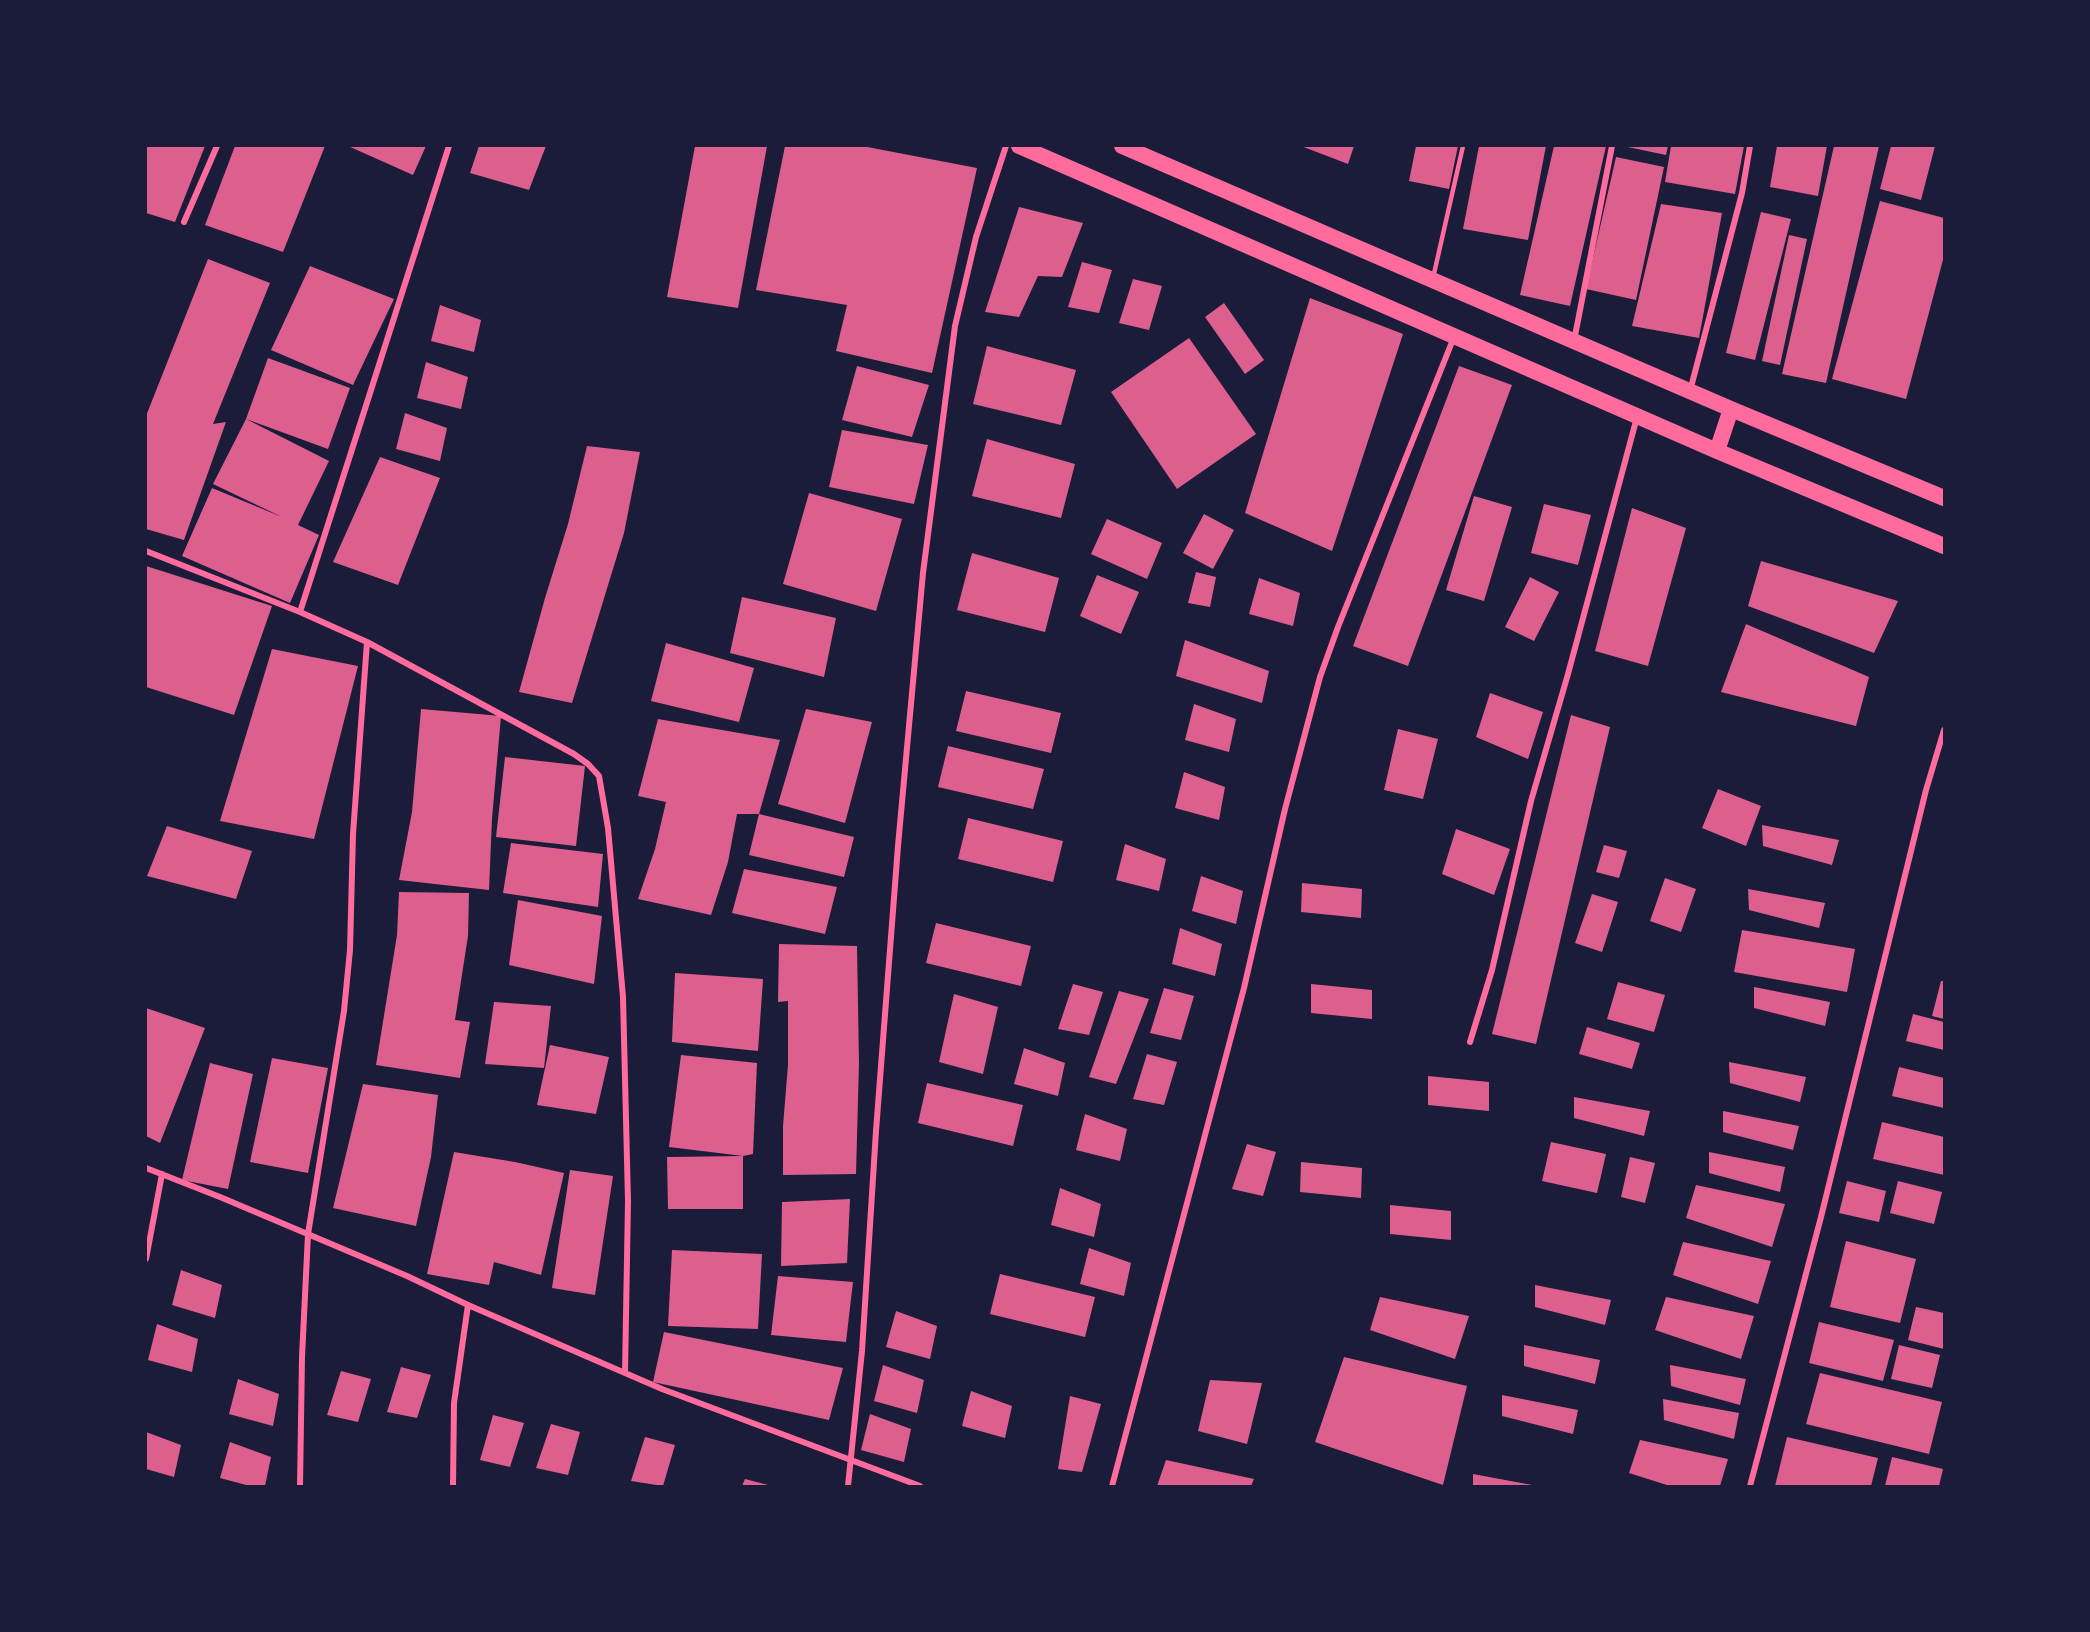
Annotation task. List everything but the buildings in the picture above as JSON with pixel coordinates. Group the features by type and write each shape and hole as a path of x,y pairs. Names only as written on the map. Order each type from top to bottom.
{"highway":[{"path":"1020,146 1717,451 1944,546"},
{"path":"1122,146 1141,149 1432,280 1690,392 1944,498"},
{"path":"1717,451 1731,409"}],"street":[{"path":"184,222 217,146"},
{"path":"300,612 449,146"},
{"path":"848,1486 862,1351 897,858 923,573 935,470 955,326 976,237 1006,146"},
{"path":"1574,341 1611,146"},
{"path":"1690,392 1742,193 1750,146"},
{"path":"1112,1486 1238,1011 1285,809 1320,677 1455,336"},
{"path":"1470,1042 1492,970 1531,801 1568,674 1637,416"},
{"path":"146,551 300,612 367,642 574,754 599,776 608,828 622,997 628,1201 625,1373"},
{"path":"300,1486 302,1357 308,1234 344,1011 348,970 352,834 367,642"},
{"path":"1750,1486 1821,1217 1926,790 1944,730"},
{"path":"146,1168 407,1276 662,1389 920,1486"},
{"path":"146,1259 162,1174"},
{"path":"453,1486 454,1403 468,1305"}],"lane":[{"path":"1432,280 1463,146"}]}
